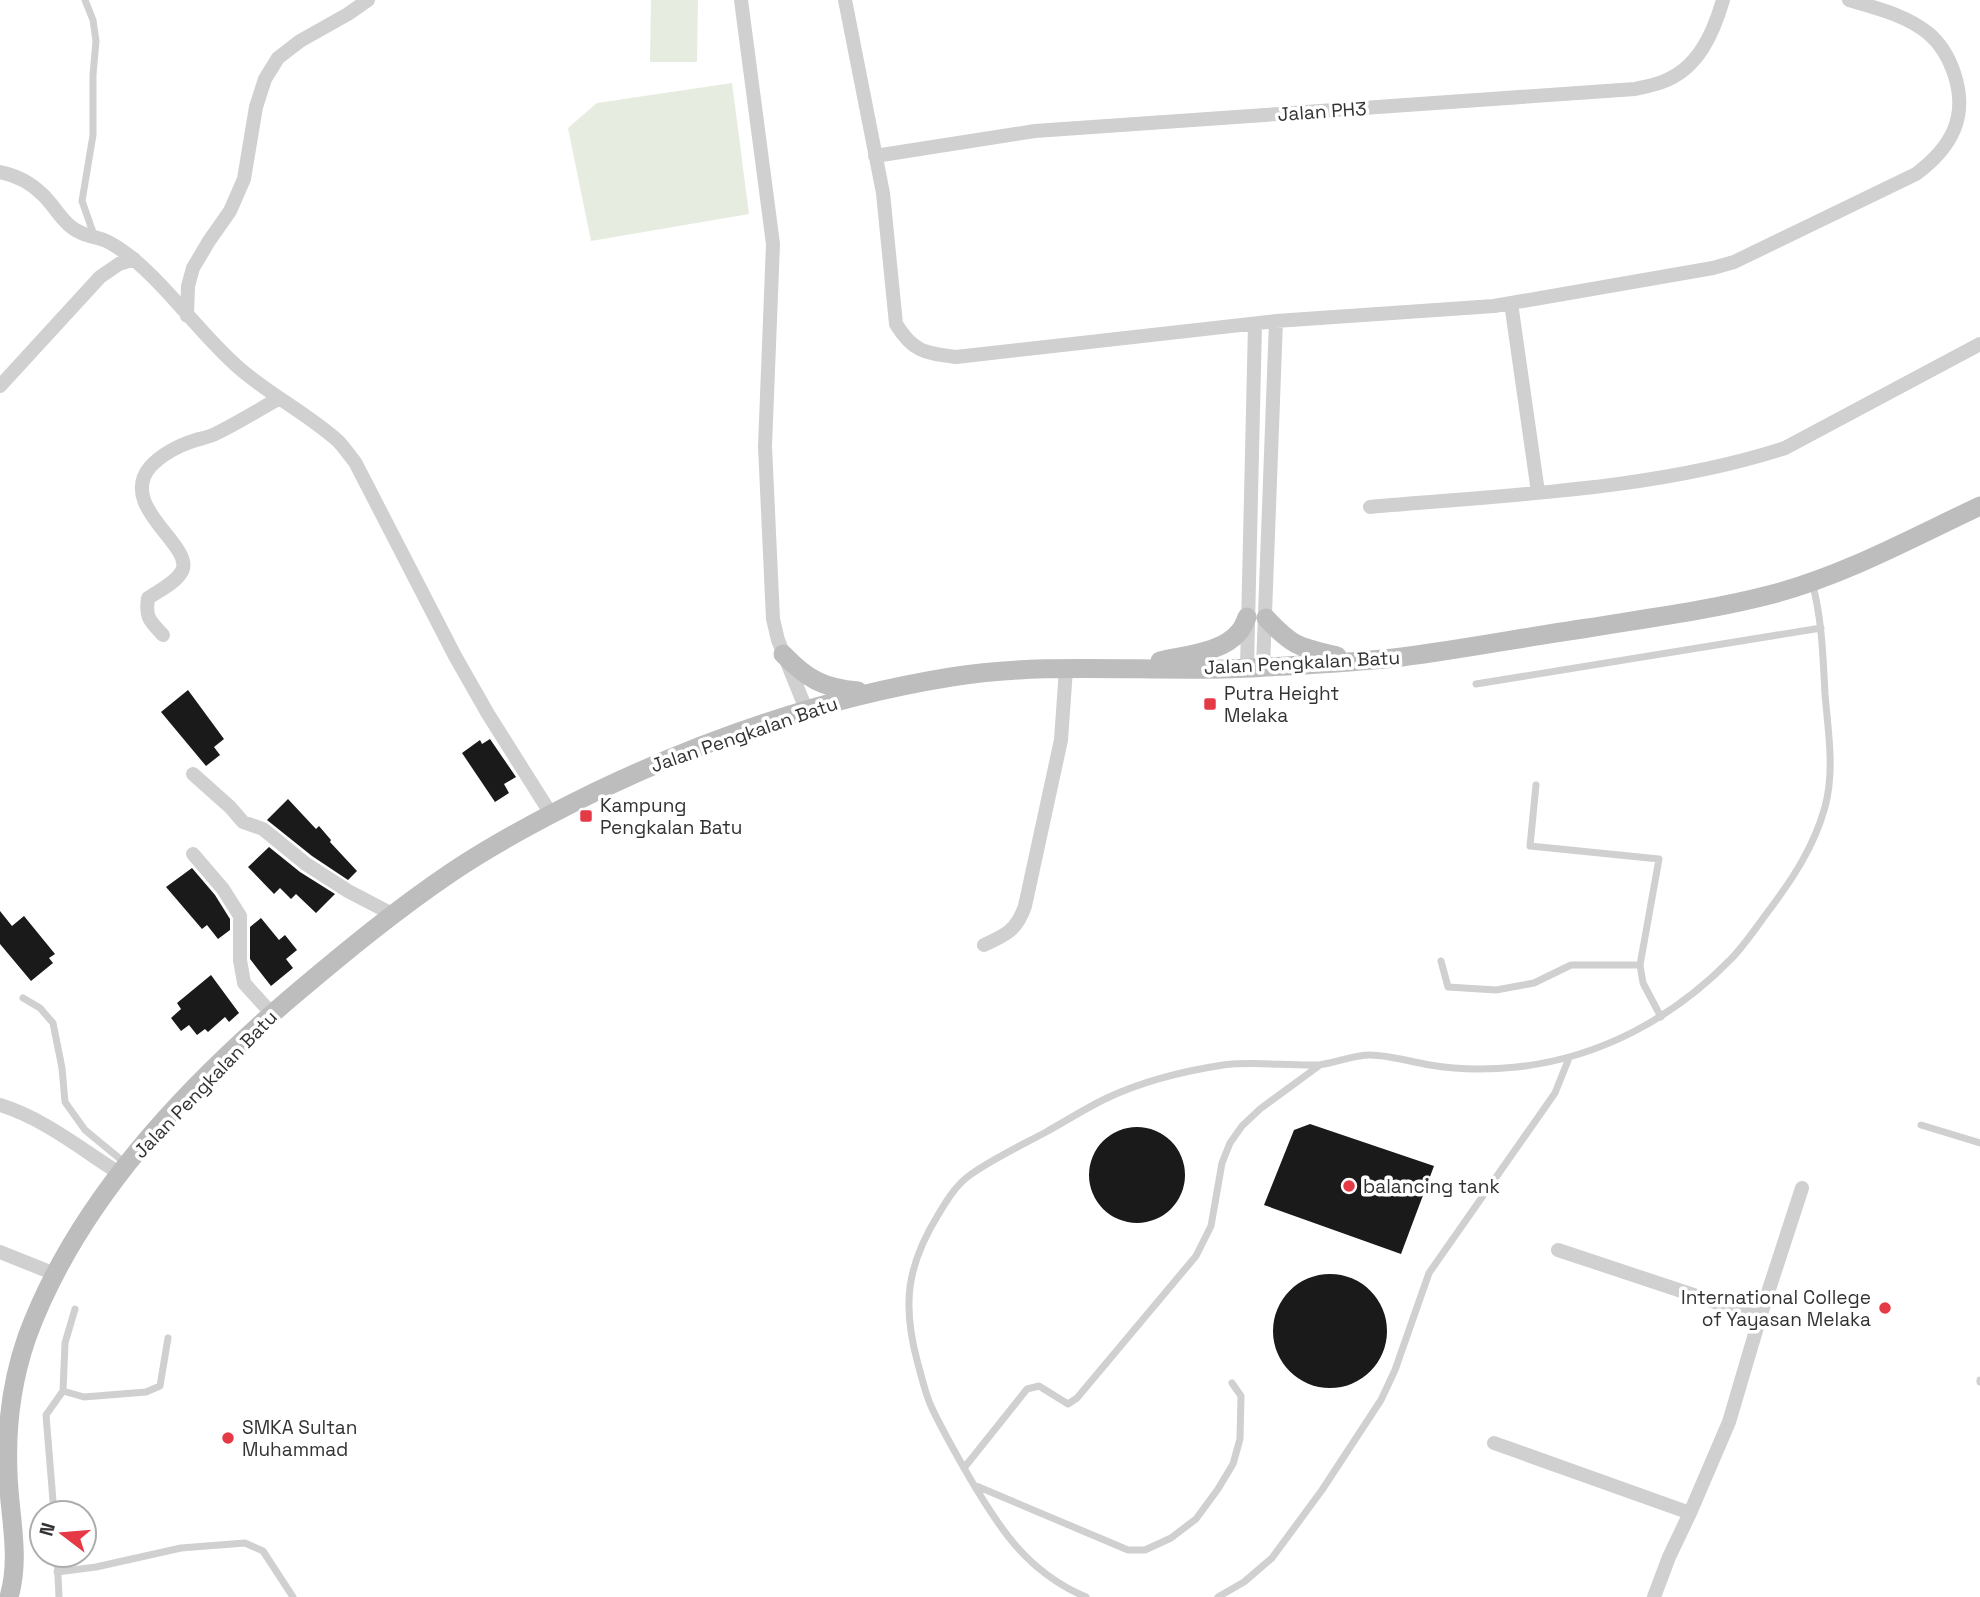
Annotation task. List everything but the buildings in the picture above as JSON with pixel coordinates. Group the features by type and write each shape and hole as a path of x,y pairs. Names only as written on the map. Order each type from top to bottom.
{"main road":[{"name":"Jalan Pengkalan Batu","path":"9,1597 15,1562 8,1472 8,1425 14,1384 26,1340 55,1274 74,1240 123,1168 226,1056 392,914 452,872 551,814 648,766 806,709 882,690 997,672 1255,667 1400,657 1711,608 1774,594 1834,574 1980,506"},
{"path":"1129,668 1216,648 1231,640 1257,617 1298,647 1358,661"},
{"path":"783,653 797,669 820,683 845,689 882,690"}],"street":[{"path":"187,316 188,286 193,268 230,211 244,179 256,107 265,79 278,58 300,41 368,0"},
{"path":"741,0 773,244 765,446 773,619 778,640 806,709"},
{"path":"845,0 883,193 896,324 906,341 918,349 956,357 1276,321 1480,307 1713,268 1734,262 1916,174 1935,160 1957,124 1959,87 1956,77 1944,51 1929,33 1886,5 1849,0"},
{"name":"Jalan PH3","path":"875,156 1035,131 1635,89 1664,81 1689,66 1702,51 1715,27 1723,0"},
{"path":"0,172 10,174 43,194 71,227 82,234 113,244 134,259 239,368 340,443 355,462 468,679 551,814"},
{"path":"0,386 100,277 119,264 134,259"},
{"path":"1511,303 1538,492"},
{"path":"1255,667 1257,617 1268,576 1276,321"},
{"path":"1255,324 1248,576 1257,617"},
{"path":"1370,507 1591,487 1757,457 1785,448 1980,344"},
{"path":"163,635 148,619 148,598 178,577 184,569 183,560 146,506 142,493 143,480 148,470 170,452 214,435 278,399"},
{"path":"1250,524 1270,525"},
{"path":"1248,576 1268,576"},
{"path":"984,945 1015,927 1025,906 1058,752 1066,669"},
{"path":"193,774 243,822 263,829 314,870 392,914"},
{"path":"193,854 223,889 240,916 240,960 244,983 272,1014"},
{"path":"0,1105 34,1119 123,1168"},
{"path":"1654,1597 1729,1422 1802,1188"},
{"path":"1558,1250 1760,1317"},
{"path":"0,1252 55,1274"},
{"path":"1494,1443 1690,1513"}],"lane":[{"path":"85,0 93,20 96,41 93,135 82,201 95,238"},
{"path":"1086,1597 1070,1590 1037,1568 1010,1540 973,1485 928,1400 909,1321 909,1296 914,1266 925,1236 949,1197 968,1176 1107,1098 1141,1084 1186,1072 1258,1063 1321,1065 1369,1055 1475,1070 1519,1066 1569,1058 1628,1035 1661,1017 1700,989 1733,958 1779,898 1804,860 1816,834 1826,803 1831,770 1820,610 1812,582"},
{"path":"1476,684 1821,628"},
{"path":"1536,785 1530,846 1659,859 1640,965 1643,983 1661,1017"},
{"path":"1441,961 1448,987 1496,990 1534,983 1571,965 1640,965"},
{"path":"23,998 40,1008 53,1023 62,1068 65,1102 85,1130 123,1168"},
{"path":"1218,1597 1244,1582 1272,1558 1322,1490 1381,1400 1395,1370 1429,1273 1555,1093 1569,1058"},
{"path":"964,1468 1027,1389 1039,1386 1068,1404 1077,1398 1196,1256 1211,1226 1222,1163 1230,1143 1242,1126 1260,1109 1321,1065"},
{"path":"1921,1125 1980,1143"},
{"path":"53,1499 46,1415 64,1391 65,1343 75,1310"},
{"path":"64,1391 83,1397 146,1392 160,1386 168,1338"},
{"path":"973,1485 1128,1550 1145,1550 1171,1538 1196,1519 1233,1464 1240,1439 1242,1417 1241,1396 1232,1383"},
{"path":"59,1597 57,1572 96,1567 181,1548 245,1543 263,1551 293,1597"}],"shaded area":[{"path":"651,0 698,0 697,62 650,62"},
{"path":"732,83 749,214 591,241 568,128 597,103"}],"place":[{"name":"Putra Height Melaka","path":"1210,704"},
{"name":"Kampung Pengkalan Batu","path":"586,816"},
{"name":"balancing tank","path":"1349,1186"},
{"name":"International College of Yayasan Melaka","path":"1885,1308"},
{"name":"SMKA Sultan Muhammad","path":"228,1438"}]}
